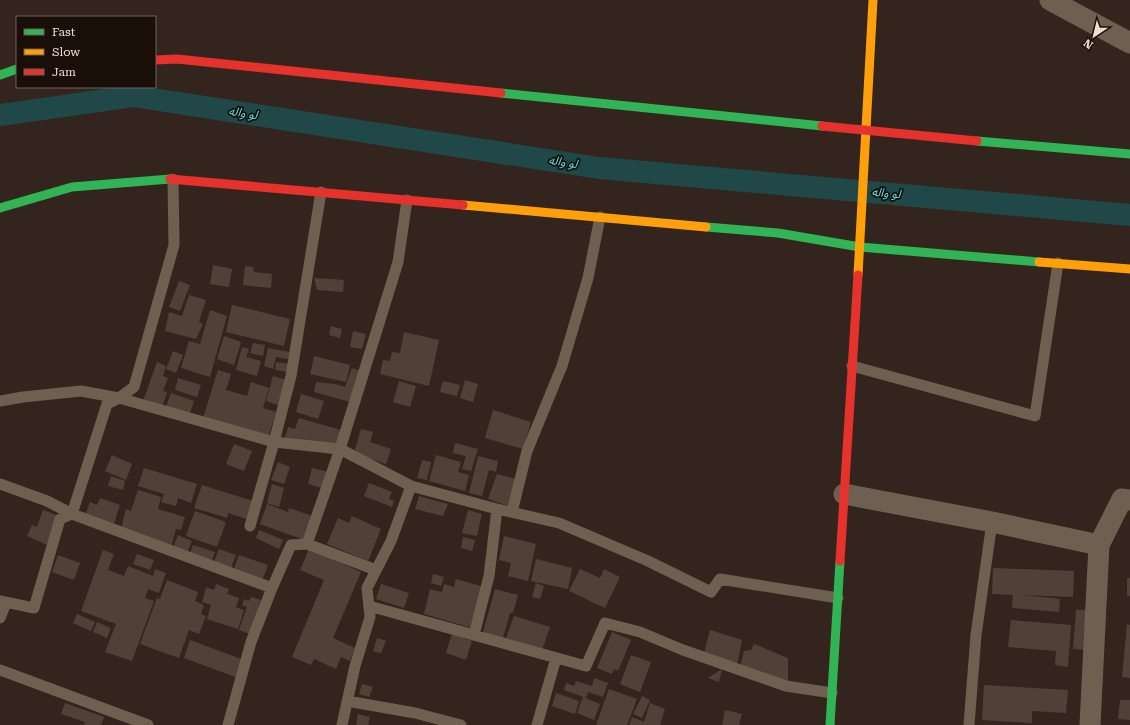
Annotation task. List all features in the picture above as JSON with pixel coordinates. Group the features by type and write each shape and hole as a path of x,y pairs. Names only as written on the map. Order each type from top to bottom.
{"street":[{"path":"830,725 860,247 873,0"},
{"path":"1050,0 1130,43"},
{"path":"156,60 177,59 865,131 1130,154"},
{"path":"0,75 16,69"},
{"path":"0,208 72,187 173,179 778,234 860,247 1130,269"},
{"path":"844,494 992,522 1099,545"},
{"path":"1090,725 1099,545 1122,499 1130,500"}],"lane":[{"path":"0,618 3,602 34,608 60,519 72,514 107,404 119,398 134,387 174,245 173,179"},
{"path":"250,526 291,376 321,192"},
{"path":"307,544 340,449 398,262 407,200"},
{"path":"512,512 527,450 562,366 588,278 600,217"},
{"path":"852,366 1035,416 1058,263"},
{"path":"0,401 81,391 119,398 274,442 340,449 411,486 497,509 559,523 648,561 711,592 720,579 838,598"},
{"path":"0,484 47,501 72,514 272,588"},
{"path":"342,725 355,666 370,617 367,588 391,541 411,486"},
{"path":"474,635 489,576 497,509"},
{"path":"969,725 976,635 992,522"},
{"path":"228,725 252,642 272,588 291,545 307,544 376,570"},
{"path":"369,606 586,666 605,623 640,632 683,650 786,686 832,693"},
{"path":"537,725 556,658"},
{"path":"0,670 148,725"},
{"path":"347,701 415,713 461,725"}],"building":[{"path":"213,265 232,269 229,287 210,284"},
{"path":"245,266 253,267 254,272 272,274 271,288 243,285"},
{"path":"314,278 344,280 343,292 317,290"},
{"path":"179,281 190,285 180,311 169,307"},
{"path":"189,295 206,300 199,322 203,324 196,339 165,331 169,312 182,316"},
{"path":"232,305 290,319 284,346 226,332"},
{"path":"210,310 227,316 210,377 181,368 189,341 200,344"},
{"path":"331,326 342,329 340,338 329,335"},
{"path":"353,331 366,334 362,349 350,347"},
{"path":"404,332 439,340 429,386 380,374 383,360 390,361 392,352 400,353"},
{"path":"224,336 241,342 234,365 217,359"},
{"path":"253,343 265,345 263,356 250,353"},
{"path":"242,347 249,349 246,357 261,361 257,376 236,370"},
{"path":"268,348 290,352 288,359 276,357 273,369 264,366"},
{"path":"173,351 183,355 176,373 166,369"},
{"path":"314,356 350,365 346,382 310,374"},
{"path":"157,362 166,366 163,376 168,378 163,391 167,392 162,407 143,401"},
{"path":"276,362 289,364 287,372 275,370"},
{"path":"352,368 361,371 350,402 314,392 316,382 335,384 345,387"},
{"path":"218,370 231,374 226,390 247,396 251,382 269,388 263,408 276,412 268,438 203,418"},
{"path":"273,376 286,380 278,405 266,401"},
{"path":"178,378 201,385 197,397 175,390"},
{"path":"465,380 478,384 473,402 460,398"},
{"path":"399,381 416,386 410,407 393,402"},
{"path":"443,381 460,385 457,396 440,392"},
{"path":"171,393 194,401 189,416 166,407"},
{"path":"301,394 324,401 318,419 296,412"},
{"path":"493,410 531,422 523,449 485,438"},
{"path":"299,418 341,430 334,455 284,440 288,427 295,429"},
{"path":"361,429 373,432 370,442 391,449 386,464 354,453"},
{"path":"455,443 478,449 471,471 462,469 466,456 453,453"},
{"path":"234,444 252,451 244,471 226,464"},
{"path":"112,455 132,464 126,480 105,471"},
{"path":"436,455 461,462 458,472 469,475 465,491 429,481"},
{"path":"478,456 498,461 496,472 489,470 482,496 469,493"},
{"path":"422,460 431,462 427,480 417,478"},
{"path":"278,462 290,467 284,484 271,480"},
{"path":"144,468 197,484 191,503 178,498 176,506 161,502 164,494 138,486"},
{"path":"312,468 329,472 325,489 308,484"},
{"path":"497,474 520,480 509,506 488,499"},
{"path":"111,476 125,481 123,490 108,486"},
{"path":"369,483 392,492 389,499 394,501 392,507 364,496"},
{"path":"272,484 284,488 279,507 267,503"},
{"path":"202,485 256,502 250,520 228,513 227,518 194,508"},
{"path":"138,490 161,497 158,509 185,517 181,530 176,529 171,547 121,529 126,509 131,511"},
{"path":"419,496 448,504 443,516 415,509"},
{"path":"100,498 120,505 113,527 85,516 90,502 97,505"},
{"path":"267,504 288,512 289,508 315,517 307,541 260,524"},
{"path":"43,510 59,516 47,545 27,536 32,525 37,527"},
{"path":"468,510 482,514 477,536 462,533"},
{"path":"195,511 226,522 217,547 186,536"},
{"path":"352,516 381,529 368,561 327,544 338,518 349,523"},
{"path":"259,530 283,540 279,549 256,538"},
{"path":"178,535 192,541 186,556 172,550"},
{"path":"504,536 536,544 528,581 508,576 511,563 499,560"},
{"path":"463,537 475,540 472,551 461,548"},
{"path":"193,545 215,552 211,563 189,556"},
{"path":"219,549 236,555 230,571 213,564"},
{"path":"309,549 361,572 333,638 355,648 350,661 341,657 336,669 314,659 311,665 292,657 324,580 300,570"},
{"path":"103,550 114,554 108,570 124,576 128,566 153,576 155,569 166,573 159,593 148,589 145,598 154,601 132,661 105,652 116,624 81,611"},
{"path":"137,554 154,560 150,570 133,564"},
{"path":"58,555 80,563 74,580 52,572"},
{"path":"239,555 268,565 262,581 233,571"},
{"path":"536,559 572,568 568,589 531,581"},
{"path":"993,568 1074,571 1073,597 1023,595 1060,599 1059,612 1012,608 1013,595 992,594"},
{"path":"580,569 600,578 604,569 620,577 605,608 569,591"},
{"path":"433,574 444,577 441,586 431,583"},
{"path":"1127,578 1130,578 1130,596 1127,596"},
{"path":"456,579 484,587 472,628 424,614 430,589 442,592 444,584 454,587"},
{"path":"167,580 198,592 195,601 204,605 201,614 206,616 199,634 189,630 179,658 140,644 157,598 160,599"},
{"path":"536,583 544,586 540,599 532,597"},
{"path":"216,584 229,589 227,594 239,598 236,607 244,610 238,629 207,619 211,605 202,602 206,587 214,590"},
{"path":"381,584 409,593 404,608 376,599"},
{"path":"495,589 518,595 513,613 510,613 503,638 483,632"},
{"path":"251,597 261,600 250,634 239,630 247,607 242,605 244,599 249,601"},
{"path":"1076,610 1087,610 1084,650 1073,649"},
{"path":"77,614 95,622 91,631 73,623"},
{"path":"514,616 550,627 542,650 506,638"},
{"path":"1011,620 1071,625 1068,667 1055,665 1056,651 1008,647"},
{"path":"97,622 111,628 107,638 93,632"},
{"path":"1127,624 1130,625 1130,678 1122,677"},
{"path":"710,630 742,640 737,665 703,657"},
{"path":"612,632 631,640 618,671 614,669 612,674 597,668"},
{"path":"452,634 472,641 466,660 446,653"},
{"path":"377,638 386,641 381,653 373,651"},
{"path":"190,640 244,660 238,678 184,658"},
{"path":"754,644 788,658 788,682 740,667 744,651 751,650"},
{"path":"631,655 651,662 640,692 620,684"},
{"path":"722,669 719,682 708,678"},
{"path":"594,678 608,683 603,697 588,692 586,698 564,690 566,683 574,686 576,681 592,686"},
{"path":"362,684 373,687 369,697 359,694"},
{"path":"984,685 1068,690 1066,713 1032,711 1032,723 982,720"},
{"path":"609,689 637,699 627,725 596,725"},
{"path":"556,693 579,701 575,714 552,706"},
{"path":"642,696 650,700 642,718 633,714"},
{"path":"583,697 600,704 594,720 577,713"},
{"path":"1120,700 1130,700 1130,720 1118,719"},
{"path":"65,703 104,717 101,725 84,725 85,722 61,714"},
{"path":"650,703 665,709 660,725 629,725 632,717 644,722"},
{"path":"725,710 742,714 739,725 722,725"},
{"path":"358,714 370,717 368,725 356,725"}],"waterway":[{"name":"لو واله","path":"0,115 133,96 599,168 1130,215"}],"traffic: fast":[{"path":"0,75 16,69"},
{"path":"501,93 822,126"},
{"path":"977,141 1130,154"},
{"path":"0,208 72,187 170,179"},
{"path":"706,227 778,233 860,247 1039,262"},
{"path":"830,725 840,561"}],"traffic: slow":[{"path":"858,275 873,0"},
{"path":"463,205 706,227"},
{"path":"1039,262 1130,269"}],"traffic: jam":[{"path":"156,60 177,59 501,93"},
{"path":"822,126 977,141"},
{"path":"170,179 463,205"},
{"path":"840,561 858,275"}]}
